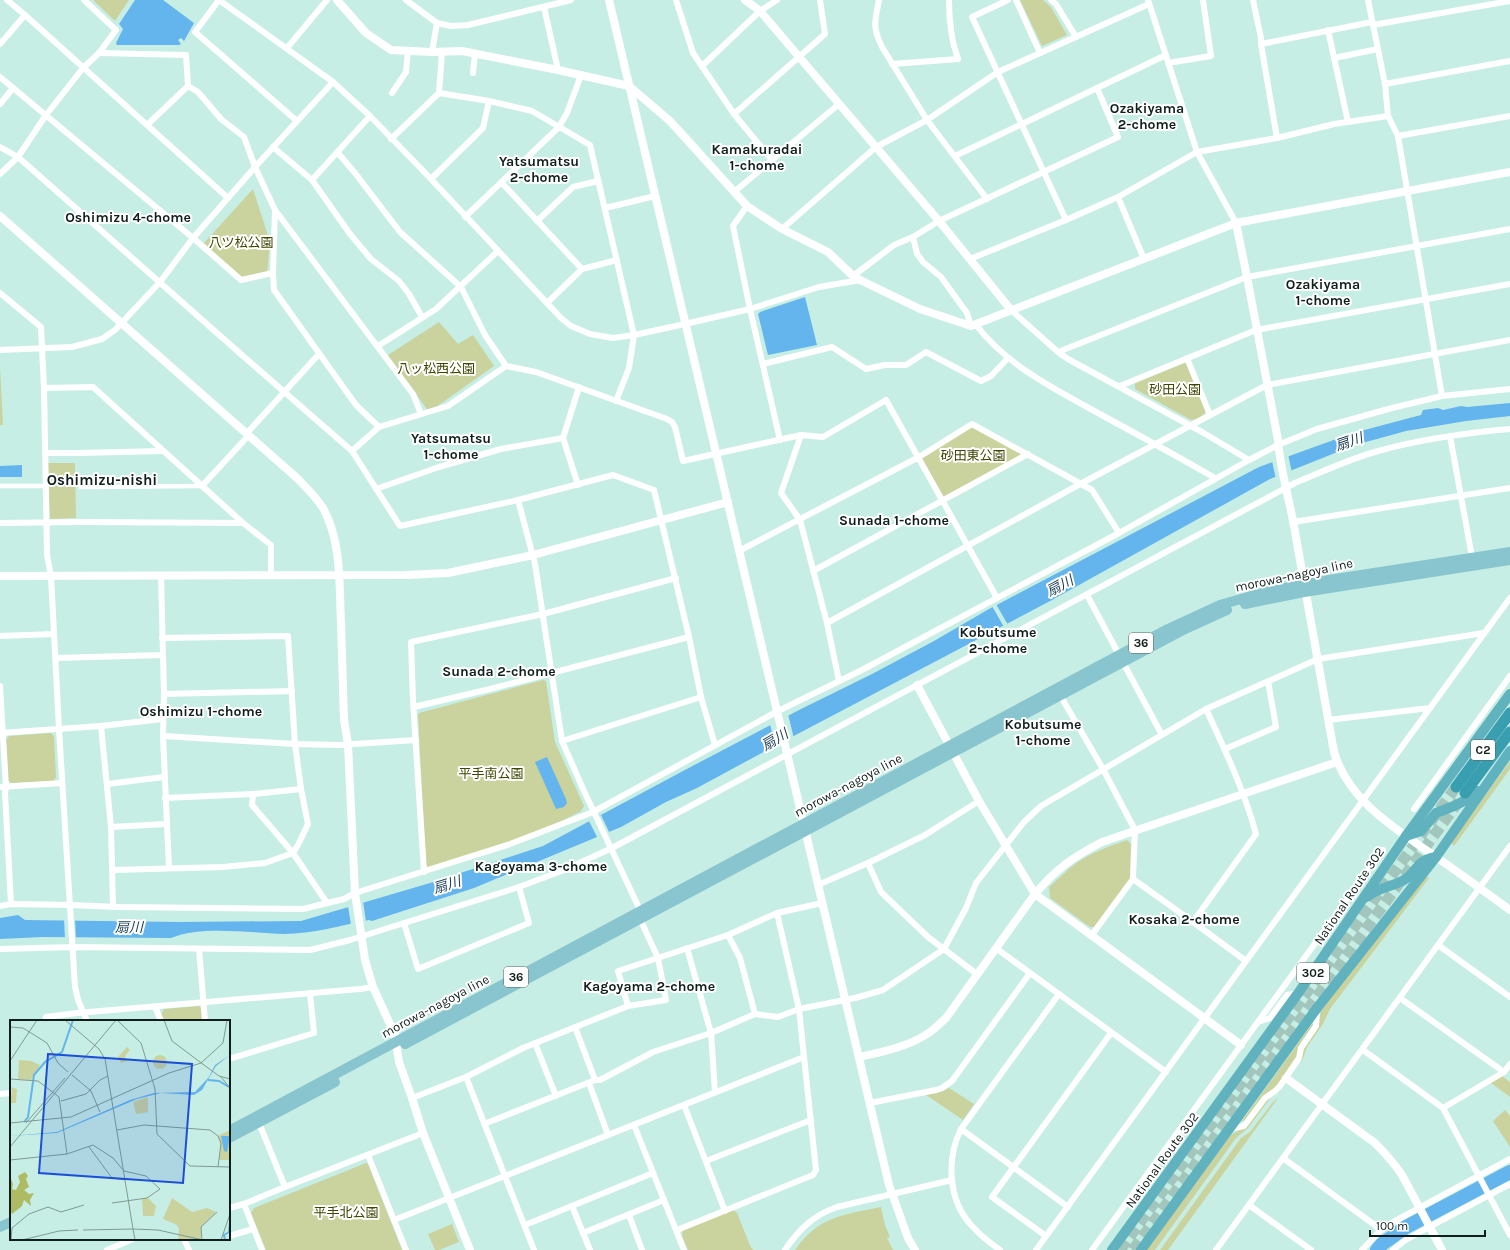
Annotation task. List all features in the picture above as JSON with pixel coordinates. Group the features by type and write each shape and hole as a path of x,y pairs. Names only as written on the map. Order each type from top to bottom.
{"highway":[{"name":"National Route 302","path":"1112,1250 1299,992 1406,836 1510,694"},
{"name":"C2","path":"1510,713 1460,790 1510,732"},
{"name":"302","path":"1141,1250 1317,1008 1436,857 1510,751"},
{"path":"1406,836 1421,831 1436,813 1466,800 1487,782"},
{"path":"1362,900 1373,892 1404,880 1426,859 1436,857"}],"main road":[{"name":"morowa-nagoya line","path":"1304,588 1472,557 1510,552"},
{"name":"morowa-nagoya line","path":"951,749 1060,695 1168,629 1220,605 1265,592 1510,560"},
{"name":"morowa-nagoya line","path":"230,1130 396,1045 1121,659"},
{"name":"morowa-nagoya line","path":"230,1138 259,1123 396,1045"},
{"path":"0,1227 10,1222"},
{"path":"0,1234 10,1229"}],"street":[{"path":"7,0 228,198"},
{"path":"0,174 18,157 46,115 83,68 99,53 116,30 84,0"},
{"path":"297,121 195,32 219,0 333,82 370,116 561,318 571,326 590,334 613,338 634,335 750,309 819,287 856,278 894,246 913,237 939,221 1118,137 1097,88"},
{"path":"287,48 327,0"},
{"path":"336,0 366,33 391,50 432,52 462,51 629,86 670,121 747,206 782,229 828,252 856,278 920,309 973,326 1236,223 1510,172"},
{"path":"406,0 436,23 451,26 468,25 571,0"},
{"path":"609,0 891,1194 908,1238 915,1250"},
{"path":"676,0 693,53 734,114 771,159"},
{"path":"745,0 760,11 939,221 1011,310 1058,352 1068,359 1120,386 1249,460"},
{"path":"702,66 760,11 777,0"},
{"path":"734,114 825,34 820,0"},
{"path":"879,0 875,23 876,35 892,64 927,120 987,199"},
{"path":"892,64 958,59 953,47 949,0"},
{"path":"1008,0 972,17 1066,220"},
{"path":"1016,0 1040,54"},
{"path":"1051,0 1056,4 1076,37"},
{"path":"1168,63 1211,56 1203,0"},
{"path":"1253,0 1261,38 1277,138"},
{"path":"1368,0 1385,84 1388,116 1398,136 1442,396"},
{"path":"1261,44 1328,30 1510,1"},
{"path":"782,229 876,147 927,120 998,72 1040,54 1149,2 1197,152 1236,223 1337,762 1347,781 1362,801 1406,836 1510,910"},
{"path":"544,7 558,70"},
{"path":"0,44 25,15"},
{"path":"432,52 436,23"},
{"path":"1328,30 1348,122"},
{"path":"1334,58 1378,48"},
{"path":"392,93 406,72 408,51"},
{"path":"391,139 439,93 442,52"},
{"path":"99,53 186,55 188,86"},
{"path":"473,73 475,54"},
{"path":"955,156 1166,55"},
{"path":"1385,84 1510,61"},
{"path":"465,217 559,127 567,113 581,75"},
{"path":"0,76 241,280 273,273"},
{"path":"0,350 72,347 102,339 122,324 160,282 193,238 255,167 333,82"},
{"path":"147,125 188,86"},
{"path":"188,86 198,92 222,119 244,137 255,167 275,210 413,394 421,414"},
{"path":"0,104 13,88"},
{"path":"439,93 488,101 532,111 590,145 634,335 629,368 616,401"},
{"path":"431,179 483,128 488,101"},
{"path":"734,192 771,159 838,104"},
{"path":"312,180 370,116"},
{"path":"970,259 1066,220 1118,196 1197,152 1277,138 1348,122 1388,116"},
{"path":"1398,136 1510,116"},
{"path":"273,147 312,180 350,234 371,259 399,281 409,294 422,317"},
{"path":"0,148 18,157 352,451 400,526 518,500 613,475 654,490 690,637 701,697 715,745"},
{"path":"338,153 400,232 461,287 485,335 506,366 536,372 668,419 675,427 683,461 800,435 823,438 886,400 997,598"},
{"path":"538,221 573,187 598,181"},
{"path":"502,183 582,268"},
{"path":"605,208 655,196"},
{"path":"1118,196 1144,259"},
{"path":"747,206 733,226 750,309 780,440"},
{"path":"275,210 273,273 274,290 356,405 379,427"},
{"path":"0,216 297,478 311,492 322,507 330,523 335,541 339,575 344,720 348,744 355,894 365,960 373,987 395,1035 399,1062 423,1133 470,1250"},
{"path":"1058,352 1247,277 1510,229"},
{"path":"913,237 917,254 923,262 941,277 967,313 973,326 1008,358 1047,385 1215,478"},
{"path":"378,346 436,309 498,251"},
{"path":"547,303 582,268 617,260"},
{"path":"1120,386 1256,330 1510,284"},
{"path":"0,293 41,327 44,388 47,554 51,576 75,987 78,1000 86,1020"},
{"path":"827,623 1082,483 1267,385 1510,340"},
{"path":"763,364 832,347 866,369 885,365 906,365 926,352 981,381 992,376 1008,358"},
{"path":"81,487 202,486 319,354"},
{"path":"1187,358 1210,415"},
{"path":"352,451 379,427 448,406 506,366"},
{"path":"44,388 93,387 244,524 271,545 272,575"},
{"path":"578,484 563,438 579,387"},
{"path":"0,906 12,904 70,908 303,909 344,899 355,894 510,844 595,814 715,745 778,715 838,680 860,671 1119,533 1215,478 1249,460 1278,449 1317,429 1442,396 1510,389"},
{"path":"739,551 919,458 972,424 1082,483 1092,490 1119,533"},
{"path":"0,949 73,947 310,950 360,932 404,923 519,887 564,870 612,848 1086,595 1286,484 1295,483 1336,466 1377,452 1426,439 1510,429"},
{"path":"800,435 781,493 800,520 827,623 838,680"},
{"path":"1450,436 1472,557"},
{"path":"376,489 439,467 501,449 563,438"},
{"path":"45,453 162,451"},
{"path":"813,571 1028,454"},
{"path":"0,486 46,486"},
{"path":"1293,522 1510,488"},
{"path":"412,1098 466,1077 514,1052 535,1043 628,1006 666,1000 658,958 612,848 562,741 535,564 518,500"},
{"path":"0,576 406,575 448,573 533,555 728,502"},
{"path":"0,523 244,524"},
{"path":"161,575 164,694 164,777 169,868"},
{"path":"424,872 411,642 542,614 676,578"},
{"path":"1086,595 1162,735"},
{"path":"1036,1250 1510,598"},
{"path":"0,636 54,634"},
{"path":"484,1124 592,1081 600,1080 653,1052 711,1034 755,1014 778,1017 800,1009 855,998 883,990 944,949 966,908 976,883 1024,822 1041,806 1103,769 1206,709 1318,659 1484,634"},
{"path":"113,870 223,867 264,864 293,853 308,824 301,789 295,744 288,636 162,638"},
{"path":"414,707 490,690 690,637"},
{"path":"56,658 163,655"},
{"path":"1414,809 1510,676"},
{"path":"1225,749 1276,727 1268,682"},
{"path":"917,685 979,801 1035,894 1241,1045"},
{"path":"0,686 3,787 5,793 3,833 12,904"},
{"path":"164,694 292,691"},
{"path":"1060,695 1103,769 1135,830 1133,879 1091,936"},
{"path":"562,741 701,697"},
{"path":"1328,720 1430,708"},
{"path":"1193,922 1256,834 1244,793 1206,709"},
{"path":"1,733 101,726 164,718"},
{"path":"101,726 111,827 113,907"},
{"path":"163,736 295,744 339,745 416,740"},
{"path":"859,1057 900,1046 927,1034 946,1018 1035,894 1058,869 1080,853 1102,842 1135,830 1337,762"},
{"path":"1440,774 1443,786"},
{"path":"107,784 164,777"},
{"path":"3,787 62,783"},
{"path":"165,798 253,794 301,789"},
{"path":"253,794 252,805 293,853 327,903"},
{"path":"818,885 868,863 925,834 979,801"},
{"path":"111,827 166,824"},
{"path":"1216,1250 1510,846"},
{"path":"1092,1250 1383,850"},
{"path":"868,863 881,892 928,937 978,975"},
{"path":"1133,879 1246,961"},
{"path":"404,923 418,969 529,923 519,887"},
{"path":"628,1006 618,971 728,935 777,913 822,903"},
{"path":"677,1230 813,1175 816,1170 800,1009 777,913"},
{"path":"728,935 740,958 755,1014"},
{"path":"1438,945 1510,997"},
{"path":"687,948 711,1034 715,1092"},
{"path":"997,948 1166,1072"},
{"path":"199,949 205,1020"},
{"path":"870,1103 936,1090 952,1081 1030,973"},
{"path":"45,1020 46,1017 83,1013 373,987"},
{"path":"1258,1022 1270,1018 1287,995 1299,992"},
{"path":"230,1059 314,1033 310,993"},
{"path":"1000,1250 971,1225 961,1210 954,1193 952,1180 952,1160 955,1146 961,1129 1059,994"},
{"path":"1400,998 1504,1072"},
{"path":"155,1007 161,1020"},
{"path":"1229,1129 1244,1126 1265,1098 1275,1091 1286,1078 1299,1058 1301,1048 1316,1026 1317,1008"},
{"path":"575,1027 608,1135"},
{"path":"1046,1236 992,1197 1111,1033"},
{"path":"535,1043 556,1096"},
{"path":"1363,1050 1443,1108 1510,1235"},
{"path":"394,1220 804,1057"},
{"path":"1443,1108 1504,1072 1510,1064"},
{"path":"466,1077 534,1250"},
{"path":"1286,1078 1375,1143 1383,1151 1398,1169 1442,1250"},
{"path":"0,1094 10,1093"},
{"path":"684,1105 725,1210"},
{"path":"706,1161 811,1120"},
{"path":"259,1123 285,1187"},
{"path":"634,1125 684,1250"},
{"path":"961,1129 1068,1207"},
{"path":"230,1208 244,1204 423,1133"},
{"path":"368,1155 406,1250"},
{"path":"1283,1158 1376,1226 1380,1231"},
{"path":"1393,1250 1425,1217 1479,1176 1510,1159"},
{"path":"525,1225 653,1173"},
{"path":"785,1250 796,1233 805,1224 826,1211 952,1180"},
{"path":"1362,1250 1380,1231 1395,1221 1425,1217 1489,1195 1510,1184"},
{"path":"583,1233 664,1200"},
{"path":"244,1204 262,1250"},
{"path":"1249,1205 1311,1250"},
{"path":"572,1206 590,1250"},
{"path":"629,1215 642,1250"},
{"path":"230,1236 254,1229"},
{"path":"107,1250 132,1240"},
{"path":"184,1240 189,1250"},
{"path":"1399,1245 1404,1250"}],"green space":[{"path":"93,0 129,0 115,21"},
{"path":"1020,0 1043,0 1051,7 1067,35 1042,46"},
{"name":"八ツ松公園","path":"253,189 270,242 267,274 245,280 204,243"},
{"name":"八ッ松西公園","path":"439,322 458,344 473,335 494,366 429,412 388,355"},
{"name":"砂田公園","path":"1185,363 1188,364 1206,411 1202,416 1193,420 1135,389 1135,383"},
{"path":"0,366 3,425 0,425"},
{"name":"砂田東公園","path":"972,424 1028,454 943,501 919,457"},
{"path":"48,463 75,463 76,518 50,519"},
{"name":"平手南公園","path":"543,680 546,681 555,742 584,806 581,811 548,828 491,849 428,867 426,865 419,713"},
{"path":"51,733 54,736 56,777 54,781 11,783 8,780 6,740 9,736"},
{"path":"1510,761 1510,769 1454,846 1451,843"},
{"path":"1127,840 1131,844 1130,879 1094,927 1090,927 1050,898 1049,887 1070,868 1097,851"},
{"path":"1426,876 1429,878 1330,1009 1323,1024 1307,1047 1301,1062 1302,1051 1319,1024 1321,1010"},
{"path":"199,1006 202,1009 203,1020 163,1020 161,1015 164,1009"},
{"path":"1312,1024 1313,1025 1299,1054 1274,1090 1245,1121 1242,1121"},
{"path":"1502,1076 1510,1082 1510,1097 1491,1083"},
{"path":"949,1088 974,1104 963,1120 926,1095 941,1092"},
{"path":"1271,1097 1248,1128 1236,1138 1155,1250 1146,1250 1231,1135 1245,1127 1266,1099"},
{"path":"1278,1098 1168,1250 1160,1250 1241,1138 1250,1132"},
{"path":"1505,1110 1510,1116 1510,1147 1493,1121"},
{"name":"平手北公園","path":"366,1163 368,1164 402,1250 266,1250 251,1213 254,1208"},
{"path":"881,1207 885,1225 890,1237 887,1238 893,1250 795,1250 813,1230 833,1219 855,1212"},
{"path":"733,1210 737,1213 751,1248 754,1250 688,1250 682,1236 683,1230"},
{"path":"452,1224 459,1242 439,1250 435,1250 428,1234"}],"water":[{"path":"135,0 163,0 194,23 184,41 181,38 178,40 181,44 179,45 117,45 116,43 123,29 119,24"},
{"path":"805,297 817,345 768,355 758,314 760,312"},
{"name":"扇川","path":"1510,403 1510,416 1466,421 1406,431 1355,445 1270,479 1052,600 697,788 666,802 621,827 474,888 372,921 369,920 305,933 284,934 242,931 211,931 183,934 171,938 43,937 0,939 0,918 18,915 25,920 179,922 301,921 430,883 543,846 799,710 872,674 934,641 989,609 1259,467 1353,433 1421,415 1423,410 1438,408 1443,410 1461,406 1467,407"},
{"path":"22,465 22,477 0,477 0,466"},
{"path":"547,757 566,799 567,803 564,807 556,809 535,762"}],"pier":[{"path":"1288,454 1292,473 1276,479 1272,461"},
{"path":"996,604 1008,625 1004,627 992,606"},
{"path":"788,714 794,739 776,748 770,724"},
{"path":"601,815 610,834 598,839 589,821"},
{"path":"363,901 366,922 351,925 348,906"},
{"path":"64,919 75,919 76,939 65,939"}],"waterway":[{"path":"1377,1250 1382,1244 1406,1227 1510,1172"}],"tunnel":[{"path":"1120,1250 1456,787"},
{"path":"1133,1250 1459,801"}],"district":[{"name":"Ozakiyama 2-chome","path":"1147,116"},
{"name":"Kamakuradai 1-chome","path":"757,158"},
{"name":"Yatsumatsu 2-chome","path":"539,170"},
{"name":"Oshimizu 4-chome","path":"128,217"},
{"name":"Ozakiyama 1-chome","path":"1323,292"},
{"name":"Yatsumatsu 1-chome","path":"451,446"},
{"name":"Oshimizu-nishi","path":"102,480"},
{"name":"Sunada 1-chome","path":"894,520"},
{"name":"Kobutsume 2-chome","path":"998,640"},
{"name":"Sunada 2-chome","path":"499,671"},
{"name":"Oshimizu 1-chome","path":"201,711"},
{"name":"Kobutsume 1-chome","path":"1043,732"},
{"name":"Kagoyama 3-chome","path":"541,866"},
{"name":"Kosaka 2-chome","path":"1184,919"},
{"name":"Kagoyama 2-chome","path":"649,986"}]}
